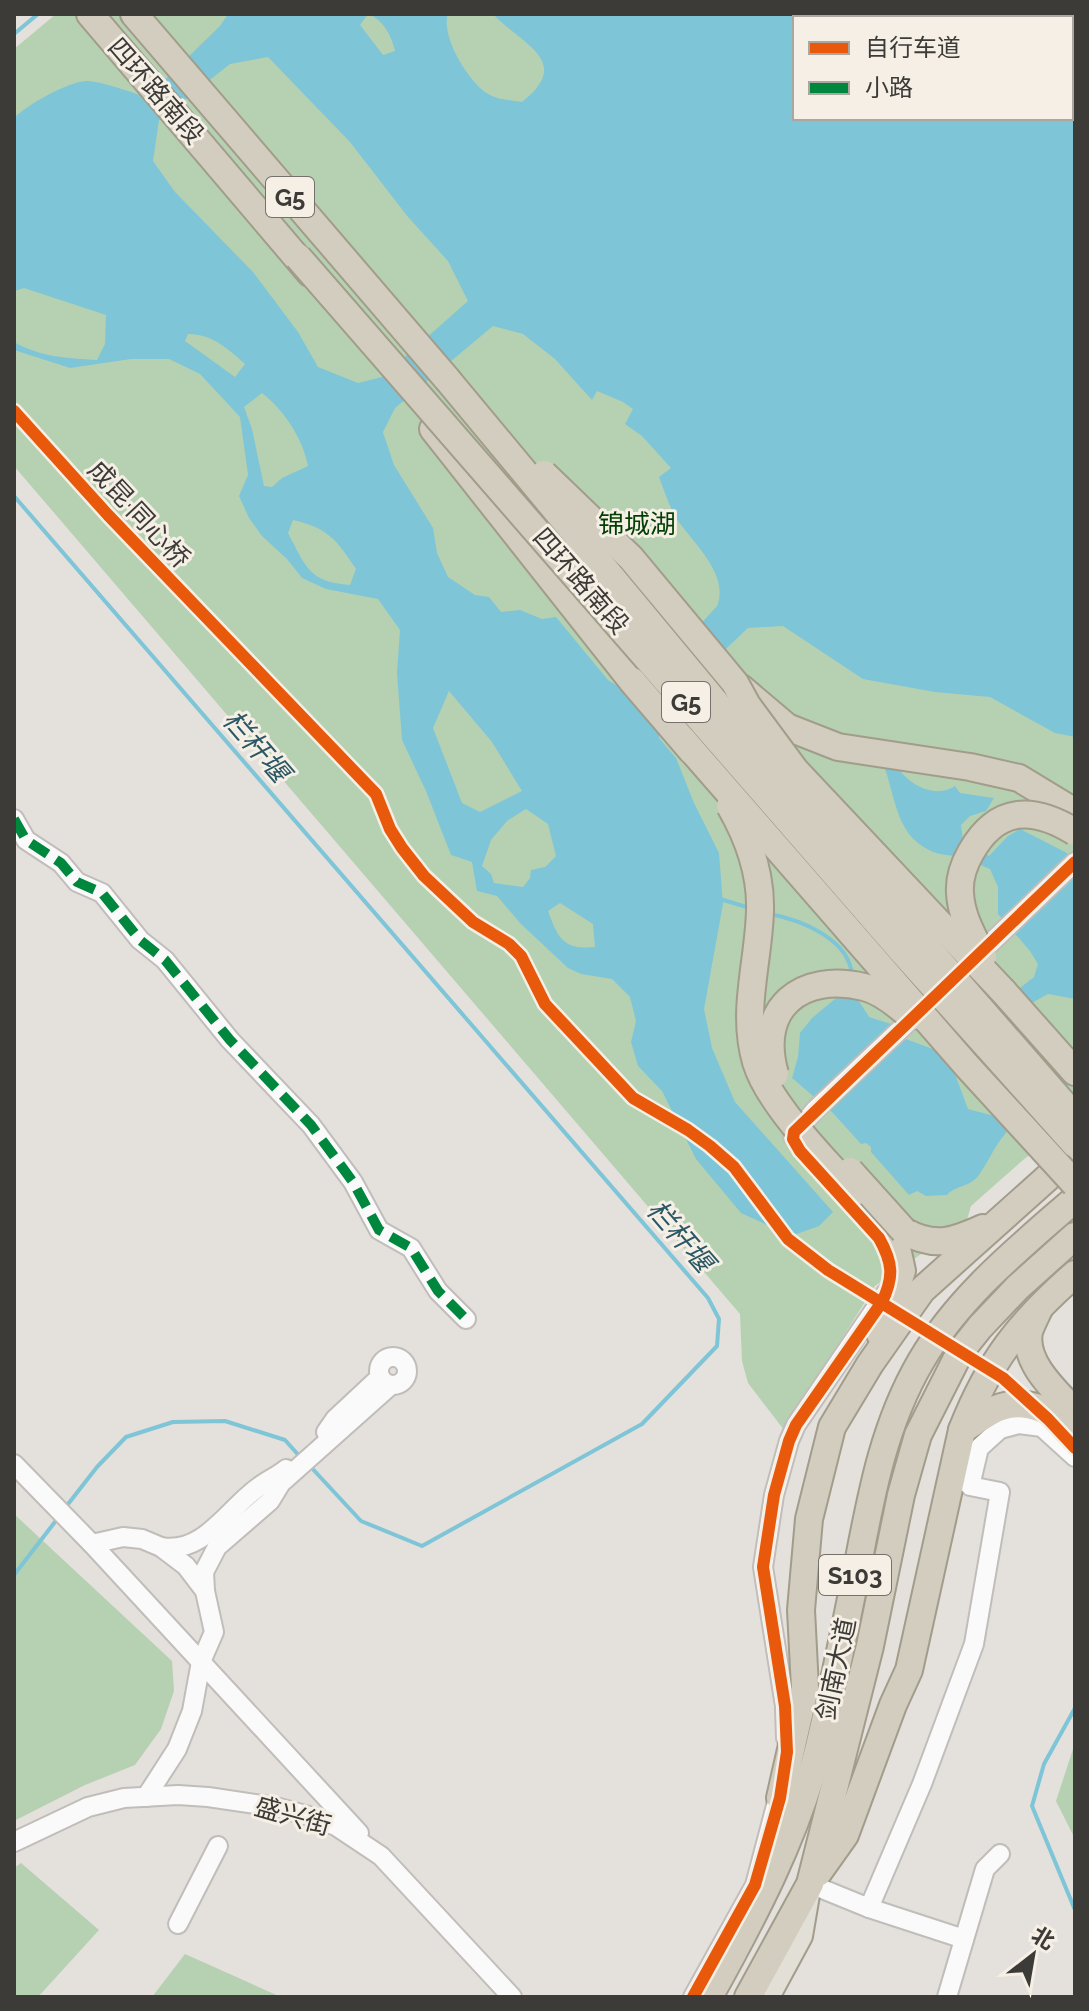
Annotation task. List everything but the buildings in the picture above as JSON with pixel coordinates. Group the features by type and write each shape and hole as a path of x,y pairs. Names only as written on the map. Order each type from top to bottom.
{"highway":[{"name":"四环路南段","path":"90,14 901,950 1075,1144"},
{"name":"四环路南段","path":"134,14 447,379 770,768 1075,1117"},
{"path":"298,257 632,681 967,1066 1075,1184"},
{"path":"447,379 631,558 735,683 787,727 838,747 970,767 1019,778 1075,812"},
{"path":"735,683 747,705 795,770 1075,1072"},
{"path":"682,739 720,790 739,822 756,864 760,910 750,1001 750,1031 756,1064 776,1101 897,1248 902,1271 870,1364"},
{"path":"1003,991 967,926 960,892 964,866 989,826 1008,816 1032,814 1057,821 1075,832"},
{"path":"967,1066 902,1009 868,987 816,984 789,997 774,1017 769,1044 776,1076 792,1102 904,1231 921,1241 954,1241 1001,1220"},
{"path":"780,1798 805,1688 801,1610 809,1519 832,1427 870,1364 922,1290 1075,1153"},
{"name":"剑南大道","path":"709,1997 768,1884 805,1795 828,1707 877,1465 901,1400 942,1329 969,1297 1011,1254 1075,1199"},
{"name":"剑南大道","path":"748,1997 810,1884 866,1661 901,1495 918,1435 941,1386 967,1343 1018,1287 1075,1236"},
{"path":"810,1884 845,1835 909,1670 962,1430 976,1394 1016,1331 1075,1274"},
{"path":"1042,1303 1029,1334 1033,1359 1075,1412"},
{"path":"962,1430 1001,1407 1021,1405 1043,1408 1063,1420 1075,1433"}],"main road":[{"path":"768,1997 801,1936 810,1884"}],"street":[{"path":"14,819 26,840 61,863 77,882 102,893 140,940 165,960 230,1040 311,1125 353,1182 379,1230 411,1248 438,1291 466,1319"},
{"path":"693,1997 755,1885 780,1798 787,1752 785,1706 763,1567 774,1495 796,1425 882,1302 890,1284 890,1267 879,1238 800,1151 793,1139 794,1132 1075,862"},
{"path":"146,1797 177,1749 192,1711 201,1662 214,1632 204,1572 217,1547 270,1501 286,1475 386,1381"},
{"path":"869,1908 922,1784 974,1644 1000,1492 970,1486 979,1448 1000,1429 1019,1424 1042,1427 1075,1457"},
{"path":"14,1464 381,1856"},
{"path":"161,1547 179,1548 200,1540 260,1485 286,1475"},
{"path":"86,1538 142,1539 161,1547 186,1566 205,1591"},
{"name":"盛兴街","path":"14,1842 88,1807 124,1798 178,1795 276,1807 336,1826 381,1856 512,1997"},
{"path":"178,1924 218,1846"},
{"path":"947,1997 985,1869 1000,1854"},
{"path":"810,1884 869,1908 964,1939"}],"green space":[{"name":"锦城湖","path":"56,14 1075,14 1075,1120 971,1206 966,1223 875,1286 784,1430 748,1383 742,1361 740,1314 14,466 14,49"},
{"path":"14,1514 172,1661 174,1691 161,1729 135,1765 85,1785 14,1821"},
{"path":"1075,1743 1075,1839 1056,1801"},
{"path":"21,1863 99,1930 38,1997 14,1997 14,1868"},
{"path":"185,1954 281,1997 152,1997"}],"water":[{"name":"锦城湖","path":"228,14 368,14 360,25 383,55 395,51 393,45 383,25 369,14 448,14 448,35 452,47 474,81 494,97 522,102 537,88 543,75 543,64 529,45 493,14 1075,14 1075,737 1055,733 990,697 935,692 863,679 783,626 748,628 658,713 659,738 676,758 719,853 723,904 704,1009 712,1048 735,1102 833,1212 819,1226 791,1236 741,1213 696,1159 662,1091 638,1066 631,1042 636,1021 630,997 612,979 581,974 568,968 521,924 497,896 477,891 472,862 451,855 402,740 397,673 400,630 378,599 326,589 302,578 262,536 239,496 248,475 240,417 200,374 169,359 131,359 70,368 14,350 14,342 44,354 97,360 105,344 106,315 24,288 14,291 14,118 48,95 78,82 91,81 147,97 220,26","holes":["268,57 350,142 408,217 448,261 468,301 382,377 358,383 318,367 298,332 253,272 175,192 153,161 159,120 230,64","493,326 523,334 555,359 592,400 597,391 633,409 625,424 642,436 671,468 659,477 676,518 714,570 720,594 717,606 641,690 624,690 608,680 556,617 542,619 520,610 501,612 489,597 475,595 448,577 437,553 433,528 394,465 383,432 395,408","188,334 212,339 245,364 235,377 185,341","262,393 291,426 308,466 282,478 272,487 264,486 244,407","293,520 323,531 337,543 356,569 350,585 326,580 310,571 288,533","449,691 492,742 522,791 480,812 462,803 433,728","526,809 548,824 556,856 545,867 531,870 530,878 523,887 494,883 491,874 482,866 491,840 507,821","560,903 593,924 595,947 576,946 563,940 548,911"]},
{"path":"880,757 896,764 906,777 921,787 939,791 955,786 960,793 994,798 986,811 970,816 961,825 963,840 989,856 1008,836 1020,829 1067,853 1075,864 1075,999 1048,994 1015,1012 953,1069 968,1109 1002,1118 1075,1057 1075,1080 1020,1119 1001,1139 975,1180 947,1195 926,1196 917,1191 909,1195 871,1152 871,1147 861,1144 832,1112 792,1078 800,1033 835,999 841,984 857,998 869,1017 891,1024 906,1039 938,1051 1034,977 1038,964 998,914 998,887 990,869 964,858 933,852 908,832 901,821"}],"waterway":[{"name":"栏杆堰","path":"14,34 38,14"},
{"name":"栏杆堰","path":"14,496 708,1298 719,1319 717,1346 642,1424 422,1546 361,1521 309,1465"},
{"path":"720,899 750,908"},
{"path":"770,914 822,933 843,952 852,976"},
{"name":"栏杆堰","path":"65,1508 97,1467 126,1437 173,1422 225,1421 285,1440 302,1459"},
{"name":"栏杆堰","path":"14,1575 58,1518"},
{"path":"1075,1708 1044,1764 1032,1806 1075,1910"}],"marked path":[{"path":"14,819 26,840 61,863 77,882 102,893 140,940 165,960 230,1040 311,1125 353,1182 379,1230 411,1248 438,1291 466,1319"}],"cycle path":[{"name":"成昆·同心桥","path":"14,411 108,515 376,794 390,829 424,876 473,922 509,944 521,956 545,1004 633,1098 688,1130 734,1167 788,1239 828,1270 1003,1378 1075,1448"},
{"path":"693,1997 755,1885 780,1798 787,1752 785,1706 763,1567 774,1495 796,1425 882,1302 890,1277 887,1255 879,1238 800,1151 793,1139 794,1132 1075,862"}]}
